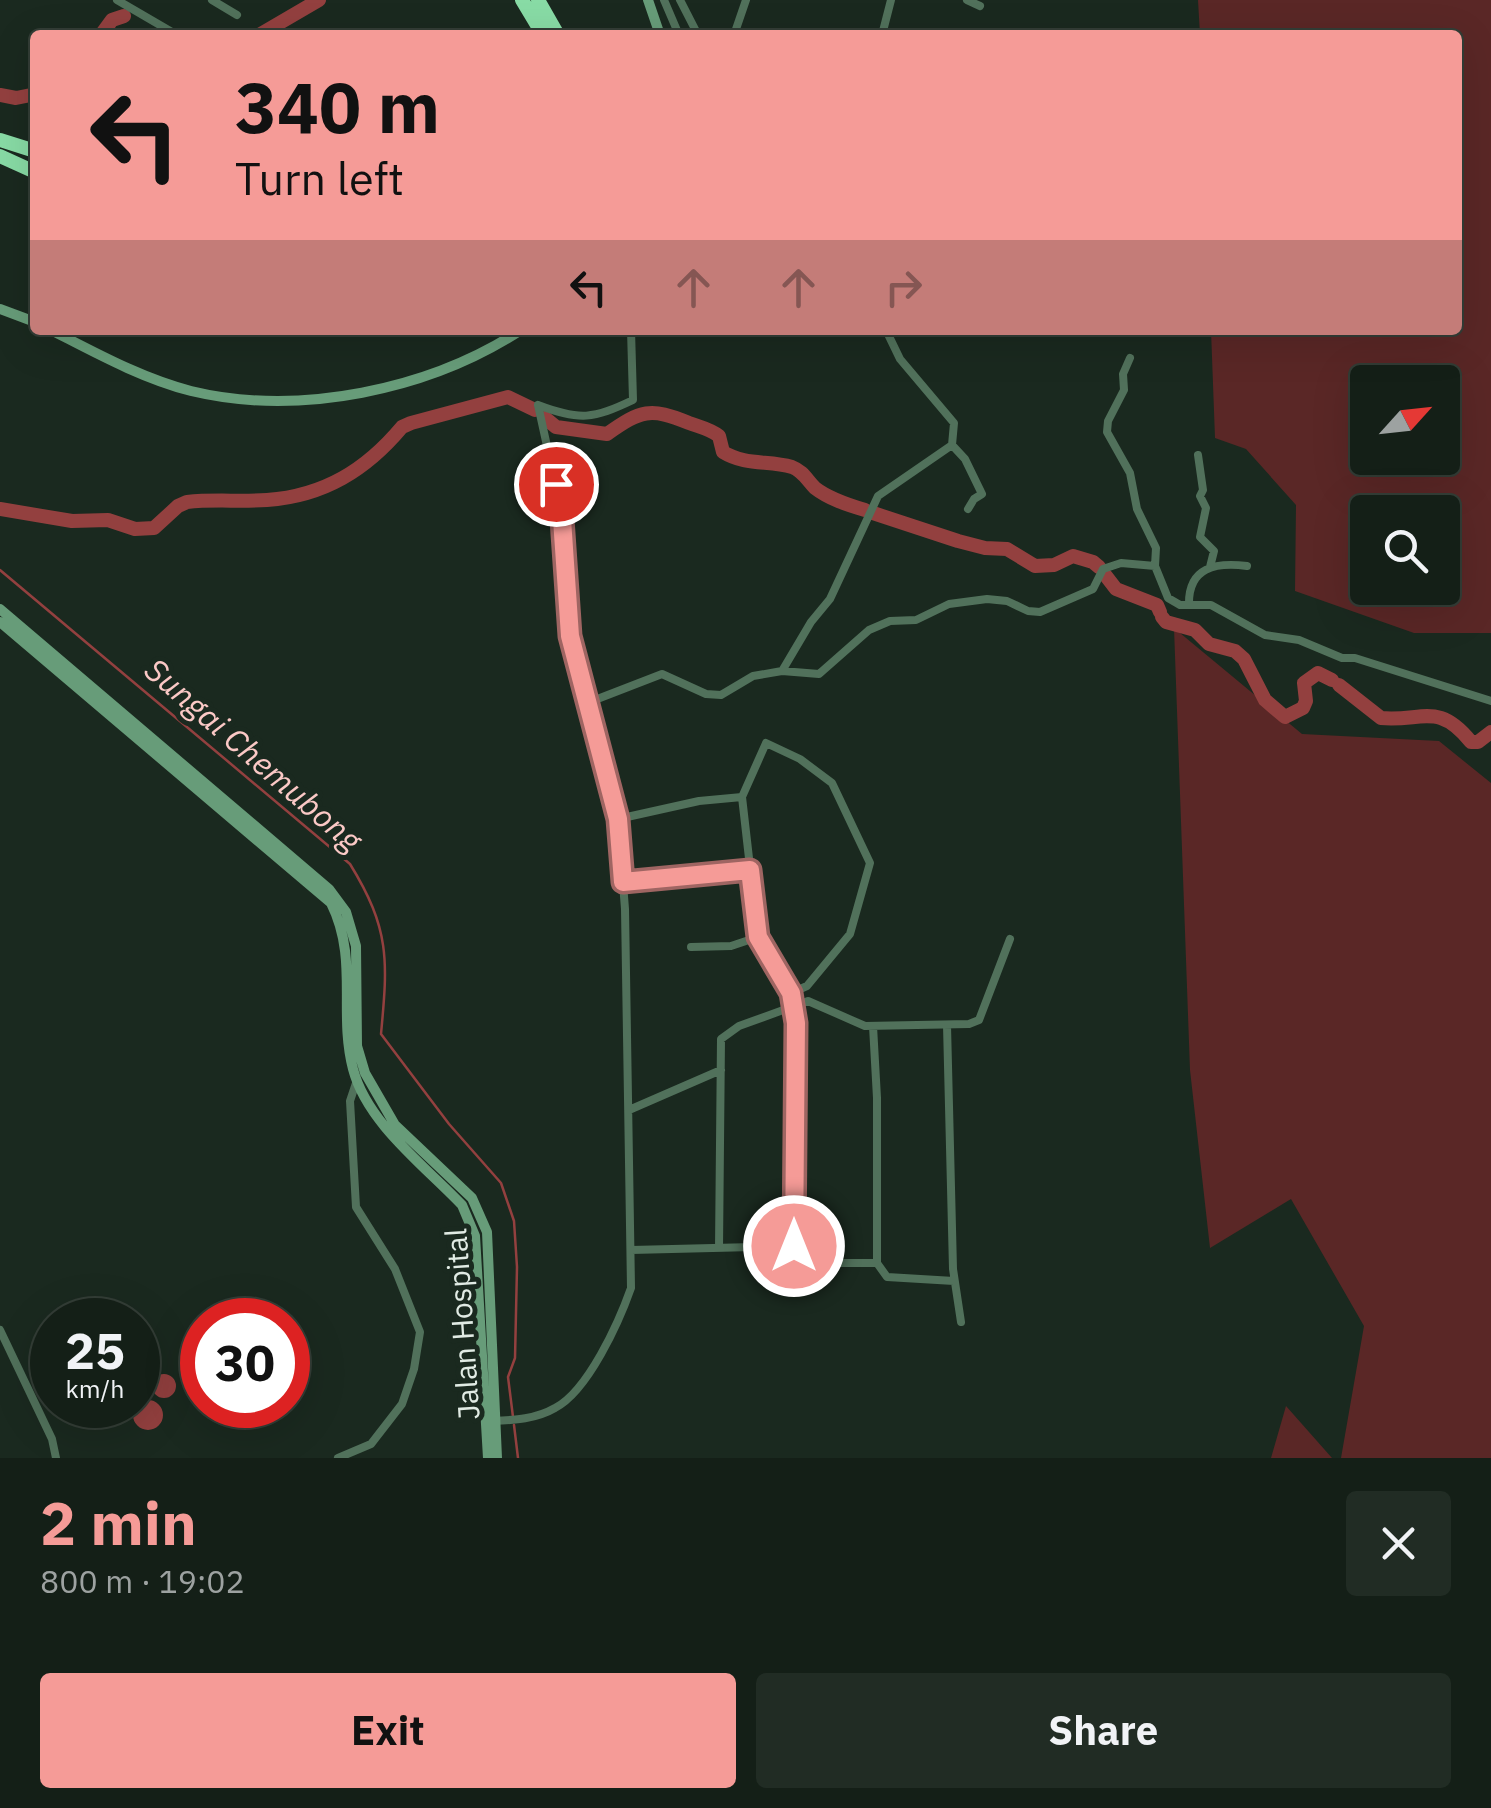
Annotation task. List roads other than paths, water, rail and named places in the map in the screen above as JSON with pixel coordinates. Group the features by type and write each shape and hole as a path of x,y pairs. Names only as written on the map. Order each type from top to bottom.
{"highway":[{"path":"522,0 539,10 554,30"},
{"path":"0,140 30,149"},
{"path":"0,156 30,170"}],"main road":[{"path":"648,0 658,30"},
{"path":"0,309 30,320"},
{"path":"60,335 152,379 225,397 260,400 352,394 428,378 511,335"},
{"name":"Jalan Hospital","path":"0,609 329,889 346,912 356,946 361,1076"},
{"name":"Jalan Hospital","path":"0,622 330,904 340,923 348,956 348,1033 361,1076 396,1125 472,1198 487,1232 497,1458"},
{"name":"Jalan Hospital","path":"488,1458 495,1421"}],"street":[{"path":"118,0 169,30"},
{"path":"212,0 237,15"},
{"path":"664,0 677,30"},
{"path":"680,0 695,30"},
{"path":"736,30 746,0"},
{"path":"883,30 891,0"},
{"path":"966,0 980,6"},
{"path":"495,1421 524,1420 566,1401 601,1355 620,1320 631,1288 623,882 618,819 570,636 562,519 538,405 569,417 598,417 633,400 631,335"},
{"path":"888,335 900,359 954,424 952,445 964,458 982,494 974,498 968,509"},
{"path":"1130,358 1123,374 1124,390 1108,421 1107,432 1130,474 1138,509 1156,548 1156,566 1168,598 1180,605 1211,605 1265,635 1299,640 1342,658 1355,658 1491,700"},
{"path":"782,671 811,622 830,599 878,496 952,445"},
{"path":"1198,455 1203,490 1200,496 1206,508 1199,531 1214,551 1210,567"},
{"path":"586,703 662,674 706,694 720,695 753,676 782,671 819,674 869,630 890,621 916,620 949,604 988,599 1040,612 1093,589 1104,569 1121,563 1156,566"},
{"path":"1189,605 1197,576 1210,567 1222,563 1246,566"},
{"path":"791,993 807,986 850,934 870,863 832,783 800,759 766,743 742,798 758,937 794,1005 794,1246 807,1262 877,1263"},
{"path":"618,819 699,801 742,798"},
{"path":"623,882 750,870"},
{"path":"692,946 732,946 758,937"},
{"path":"720,1248 721,1039 739,1026 808,1001 865,1026 969,1024 979,1020 1010,939"},
{"path":"947,1024 954,1281 961,1322"},
{"path":"873,1026 877,1263 887,1277 954,1281"},
{"path":"628,1110 721,1070"},
{"path":"338,1458 371,1444 402,1404 414,1369 420,1332 395,1269 356,1207 350,1101 361,1076"},
{"path":"631,1250 794,1246"},
{"path":"0,1330 52,1439 56,1456"}],"waterway":[{"path":"268,30 319,0"},
{"path":"105,30 112,20 124,16"},
{"path":"0,95 30,95"},
{"path":"0,509 72,521 108,520 135,529 154,528 187,502 267,500 325,486 358,468 411,423 508,397 535,410"},
{"path":"545,418 556,427 607,434 638,416 665,415 716,434 723,452 749,461 792,467 826,495 865,510"},
{"path":"873,513 958,541 1007,549 1035,566 1054,565 1073,556 1099,567"},
{"name":"Sungai Chemubong","path":"0,570 350,864 373,908 383,946 381,1034 449,1124 501,1183 514,1221 515,1358 508,1377 513,1417"},
{"path":"1106,576 1116,589 1157,605 1160,612"},
{"path":"1162,617 1166,622 1195,630 1209,644 1235,651 1244,659 1265,700 1285,717 1303,708 1304,683 1318,673 1332,680"},
{"path":"1339,685 1381,718 1439,717 1471,742 1478,742 1491,732"},
{"name":"Sungai Chemubong","path":"514,1425 518,1458"}]}
